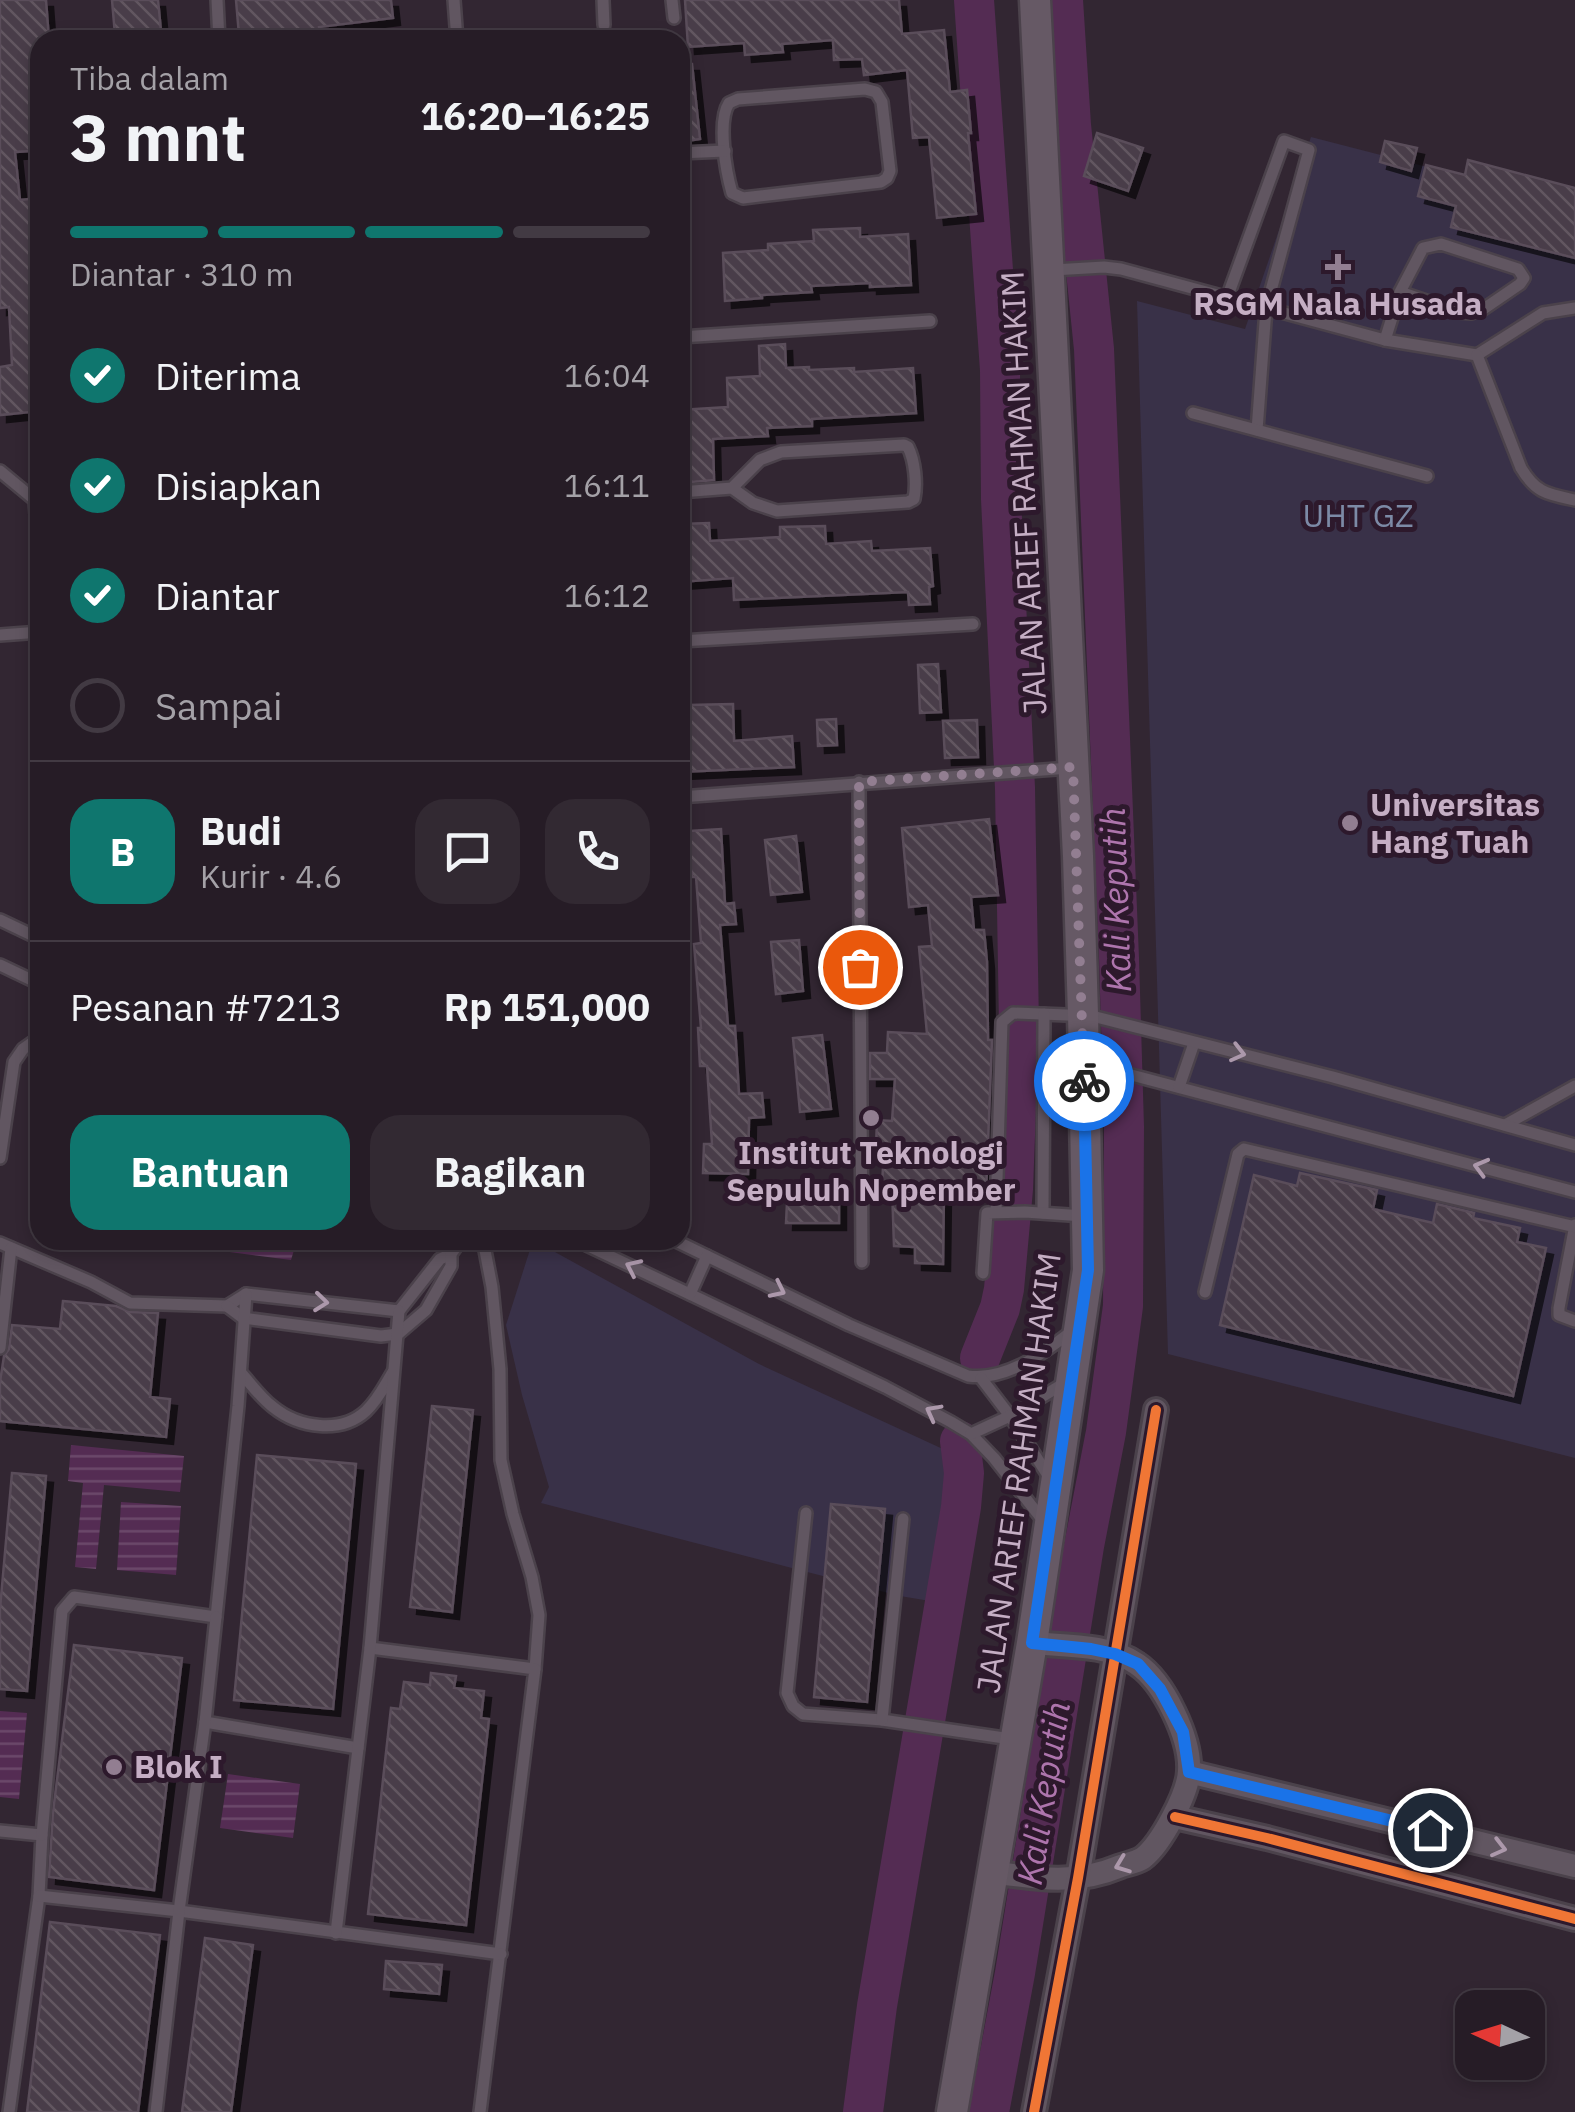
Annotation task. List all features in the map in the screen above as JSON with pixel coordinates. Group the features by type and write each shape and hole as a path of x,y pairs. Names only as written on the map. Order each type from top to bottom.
{"main road":[{"name":"JALAN ARIEF RAHMAN HAKIM","path":"952,2112 1001,1873 1016,1740 1041,1644 1049,1530 1088,1270 1088,1015 1073,767 1061,269 1035,0"}],"street":[{"path":"1034,2112 1078,1878 1103,1652 1156,1410"},
{"path":"1001,1873 1050,1880 1078,1878 1143,1858 1175,1818 1189,1772 1183,1732 1160,1689 1138,1664 1103,1652 1041,1644"},
{"path":"1189,1772 1575,1866"},
{"path":"1175,1818 1575,1918"}],"lane":[{"path":"216,0 219,30"},
{"path":"454,0 456,30"},
{"path":"603,0 604,25"},
{"path":"672,0 674,18"},
{"path":"865,88 876,92 882,102 890,173 881,182 743,198 730,189 724,150 724,108 732,100 865,88"},
{"path":"1227,298 1284,141 1309,150 1266,308 1257,430"},
{"path":"690,152 724,150"},
{"path":"1385,340 1400,292 1420,250 1430,244 1442,244 1518,269 1524,278 1482,310 1471,313 1400,292"},
{"path":"1061,269 1104,267 1385,340 1477,355 1543,314 1575,308"},
{"path":"690,336 930,321"},
{"path":"1477,355 1528,480 1546,494 1575,500"},
{"path":"1193,413 1427,476"},
{"path":"690,491 732,488 760,460 781,452 904,446 912,454 915,492 914,499 908,502 777,511 753,504 732,488"},
{"path":"0,471 30,491"},
{"path":"690,640 972,624"},
{"path":"0,635 30,633"},
{"path":"690,796 1073,767"},
{"path":"859,782 862,1262"},
{"path":"0,920 30,934"},
{"path":"0,965 30,979"},
{"path":"1000,1211 1002,1022 1013,1014 1088,1015 1333,1077 1575,1145"},
{"path":"1043,1213 1044,1014"},
{"path":"1179,1087 1194,1042"},
{"path":"0,1158 14,1062 30,1044"},
{"path":"1088,1063 1575,1192"},
{"path":"1505,1125 1575,1086"},
{"path":"1205,1292 1238,1154 1244,1150 1575,1226 1559,1308 1559,1315 1575,1320"},
{"path":"984,1273 987,1212 1088,1216"},
{"path":"0,1348 6,1246 130,1303 227,1306 246,1294 399,1311"},
{"path":"690,1248 848,1325 968,1376 997,1374 1036,1356 1081,1324"},
{"path":"227,1306 243,1318 381,1336 398,1334 426,1310 455,1250"},
{"path":"480,2112 539,1615 501,1460 500,1369 485,1250"},
{"path":"597,1250 885,1388 971,1434 1049,1530"},
{"path":"336,1933 370,1648 399,1311 440,1259 452,1254"},
{"path":"690,1294 707,1256"},
{"path":"156,2112 178,1911 205,1722 246,1294"},
{"path":"241,1373 271,1406 291,1419 314,1425 343,1425 366,1412 395,1368"},
{"path":"981,1378 1056,1488"},
{"path":"971,1434 1010,1416 1072,1378"},
{"path":"806,1513 787,1693 793,1706 803,1714 882,1720 1016,1740"},
{"path":"882,1720 903,1518"},
{"path":"9,2112 40,1896 62,1611 74,1597 216,1617"},
{"path":"370,1648 535,1669"},
{"path":"205,1722 358,1748"},
{"path":"0,1831 42,1835"},
{"path":"40,1896 501,1954"}],"green space":[{"name":"UHT GZ","path":"1311,137 1575,205 1575,1458 1168,1354 1137,301 1245,329"},
{"path":"530,1250 551,1250 759,1364 958,1456 936,1602 541,1503 549,1487 506,1325"}],"shaded area":[{"path":"215,1250 294,1250 291,1260"},
{"path":"71,1445 184,1456 180,1492 104,1485 96,1569 75,1567 83,1483 68,1481"},
{"path":"121,1502 181,1506 176,1575 117,1570"},
{"path":"0,1711 27,1713 19,1799 0,1797"},
{"path":"228,1774 300,1784 293,1838 220,1828"}],"building":[{"path":"0,0 46,0 48,30 30,30 30,151 15,152 20,200 30,199 30,412 0,415 0,367 12,365 9,307 0,308"},
{"path":"112,0 158,0 161,30 115,30"},
{"path":"236,0 391,0 393,18 319,30 239,30"},
{"path":"685,0 899,0 902,34 944,30 950,92 967,90 976,214 937,218 929,137 913,138 907,70 864,75 862,59 834,60 833,40 782,44 783,52 745,55 744,43 690,47 690,30 687,30"},
{"path":"690,64 692,64 700,139 690,140"},
{"path":"1097,133 1143,148 1128,191 1084,176"},
{"path":"1385,141 1417,148 1411,171 1380,162"},
{"path":"1468,160 1575,188 1575,258 1451,227 1456,206 1418,196 1426,165 1465,175"},
{"path":"860,228 860,237 908,234 911,285 811,286 812,292 725,301 723,253 768,250 768,244 814,241 813,230"},
{"path":"785,344 786,368 854,368 854,372 913,368 916,413 812,419 812,426 767,428 768,436 713,439 714,480 690,482 690,409 728,407 727,378 760,376 759,346"},
{"path":"709,523 710,541 780,537 780,527 825,526 826,544 871,541 872,551 930,548 930,604 909,605 908,592 734,600 733,578 690,581 690,524"},
{"path":"938,664 941,712 920,713 918,665"},
{"path":"733,704 734,741 792,736 794,767 690,772 690,705"},
{"path":"836,719 837,745 818,746 817,720"},
{"path":"977,720 978,757 945,758 943,721"},
{"path":"989,819 998,895 971,897 974,930 984,930 988,1040 992,1040 986,1194 944,1191 943,1264 915,1263 915,1247 894,1246 892,1187 882,1186 884,1148 876,1148 877,1120 892,1121 895,1079 870,1079 870,1053 887,1053 888,1032 927,1034 919,947 932,946 928,905 909,907 902,828"},
{"path":"721,829 725,904 734,903 736,924 720,925 728,1026 735,1026 739,1094 762,1093 764,1117 749,1118 748,1174 703,1173 704,1144 712,1144 707,1066 700,1066 694,944 701,943 696,877 692,877 690,870 690,831"},
{"path":"796,836 802,892 771,895 765,840"},
{"path":"799,940 803,991 776,994 771,942"},
{"path":"822,1035 831,1109 800,1112 793,1038"},
{"path":"1300,1173 1377,1190 1373,1209 1433,1223 1437,1204 1474,1213 1473,1218 1520,1228 1517,1242 1546,1248 1513,1396 1220,1325 1254,1175 1297,1186"},
{"path":"788,1183 839,1183 839,1223 786,1223"},
{"path":"63,1301 158,1313 150,1397 170,1399 166,1437 0,1421 0,1382 12,1325 60,1329"},
{"path":"432,1406 473,1410 452,1612 410,1607"},
{"path":"257,1455 356,1464 333,1709 234,1700"},
{"path":"12,1473 46,1476 27,1691 0,1689 0,1609"},
{"path":"831,1504 885,1509 867,1702 814,1697"},
{"name":"Blok I","path":"74,1645 182,1658 154,1890 49,1877"},
{"path":"431,1673 456,1676 454,1688 484,1691 481,1718 489,1719 466,1925 368,1914 391,1708 400,1709 404,1682 430,1685"},
{"path":"50,1922 160,1935 138,2112 27,2112"},
{"path":"205,1938 253,1945 231,2112 182,2112"},
{"path":"386,1961 442,1965 439,1994 384,1989"}],"waterway":[{"name":"Kali Keputih","path":"974,0 1000,370 1019,1027 1013,1189 1004,1289 980,1358"},
{"name":"Kali Keputih","path":"989,2112 1106,1432 1123,1306 1124,1127 1119,958 1094,349 1071,125 1063,0"},
{"name":"Kali Keputih","path":"863,2112 877,2006 961,1507 964,1473 960,1441"}],"cycle path":[{"path":"1034,2112 1078,1878 1156,1410"},
{"path":"1175,1817 1575,1919"}],"way so far":[{"path":"860,967 859,782 1073,767 1084,1081"}],"place":[{"name":"RSGM Nala Husada","path":"1338,267"},
{"name":"Universitas Hang Tuah","path":"1350,823"},
{"name":"Institut Teknologi Sepuluh Nopember","path":"871,1118"},
{"name":"Blok I","path":"114,1767"}],"route":[{"path":"1084,1081 1088,1270 1032,1643 1091,1649 1138,1664 1160,1689 1183,1732 1189,1772 1430,1830"}]}
